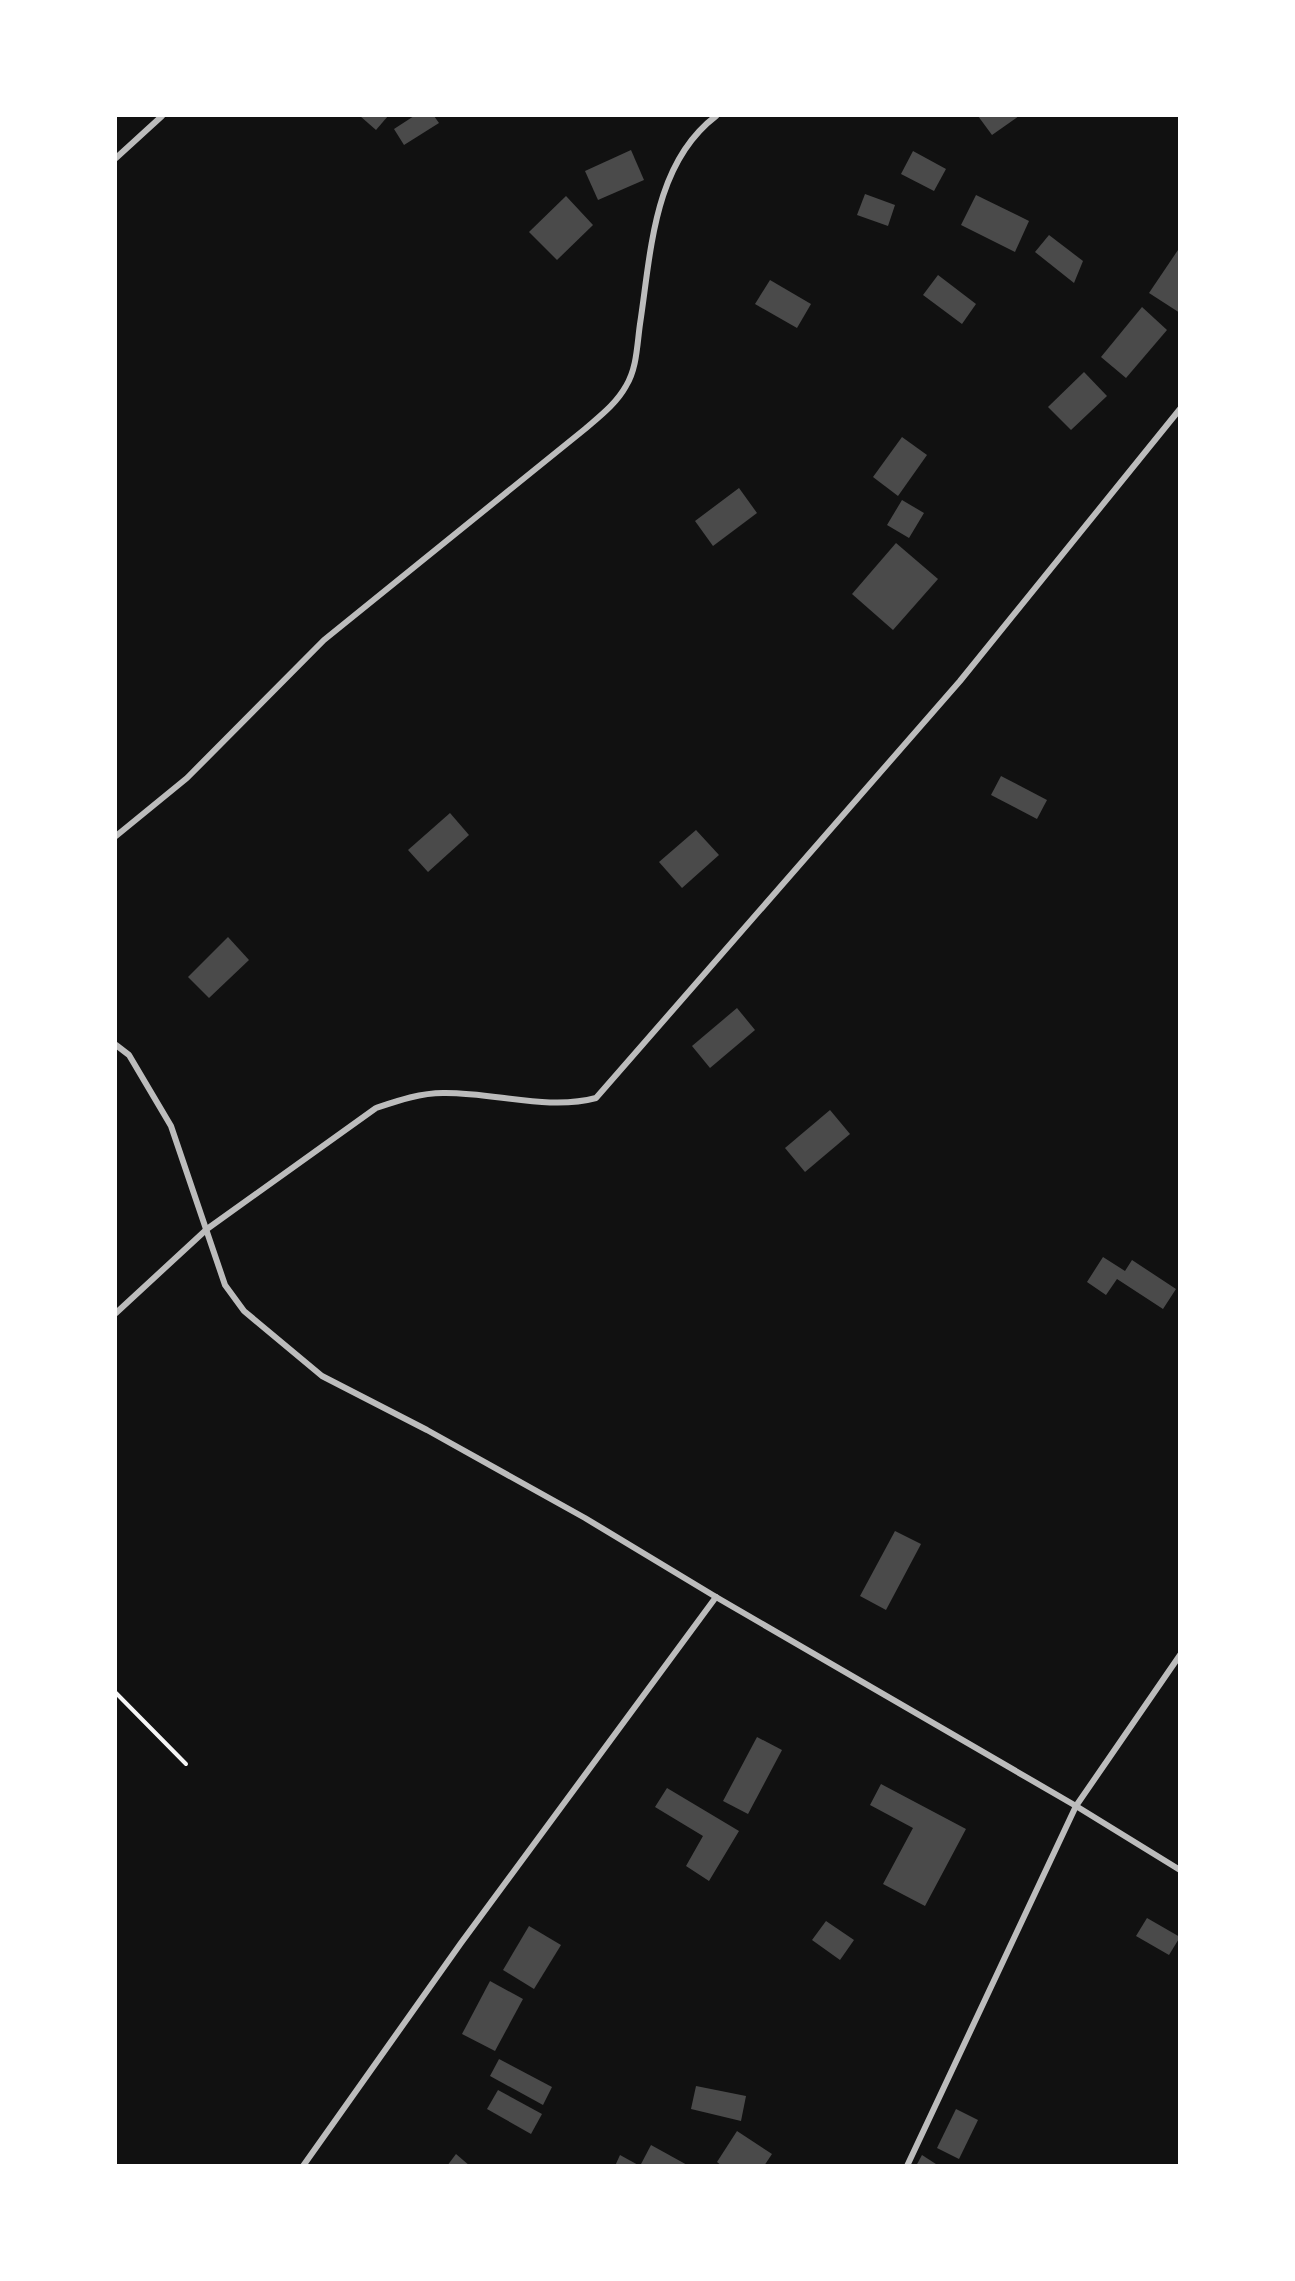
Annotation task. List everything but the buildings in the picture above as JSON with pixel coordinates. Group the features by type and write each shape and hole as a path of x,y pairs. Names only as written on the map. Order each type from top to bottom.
{"street":[{"path":"116,158 162,116"},
{"path":"116,836 187,778 324,640 585,429 617,400 633,371 656,218 670,173 688,145 716,116"},
{"path":"116,1313 207,1229 376,1108 404,1098 443,1093 567,1102 596,1098 960,681 1179,409"},
{"path":"116,1045 129,1055 171,1126 225,1285 244,1311 322,1376 427,1430 576,1512 716,1597 1076,1806 1179,1870"},
{"path":"303,2166 460,1943 716,1597"},
{"path":"907,2166 1076,1806 1179,1655"}],"path":[{"path":"116,1693 186,1764"}]}
